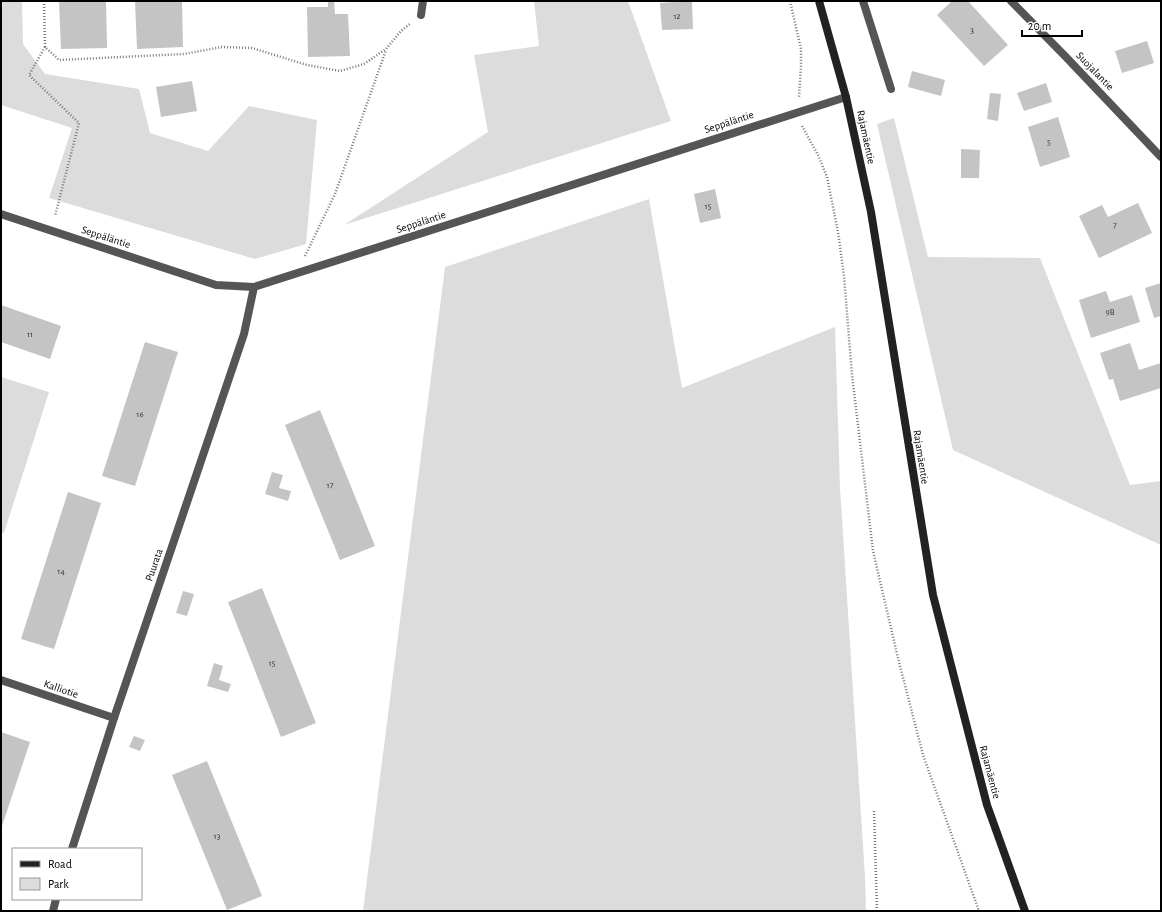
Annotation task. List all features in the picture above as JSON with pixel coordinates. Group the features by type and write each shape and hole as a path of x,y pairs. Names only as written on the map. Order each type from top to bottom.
{"main road":[{"name":"Rajamäentie","path":"819,1 846,97 871,212 933,595 986,805 1025,911"}],"street":[{"path":"421,16 423,1"},
{"path":"863,1 891,89"},
{"name":"Suojalantie","path":"1011,1 1161,157"},
{"name":"Seppäläntie","path":"1,214 216,285 254,287 846,97"},
{"name":"Puurata","path":"72,848 114,718 244,334 254,287"},
{"name":"Kalliotie","path":"1,680 114,718"},
{"path":"53,911 56,900"}],"path":[{"path":"44,1 45,47 29,75 80,123 55,216 48,214"},
{"path":"790,1 801,49 799,97 802,127 818,155 827,177 838,232 844,276 853,390 874,551 898,658 923,755 979,911"},
{"path":"45,47 60,60 184,54 222,47 252,48 307,65 340,71 364,64 386,49 401,31 421,16"},
{"path":"312,256 304,258 335,194 386,49"},
{"path":"792,99 799,97"},
{"path":"874,811 877,911"}],"green space":[{"path":"1,1 22,1 23,44 45,74 139,89 150,133 208,151 249,106 317,120 306,244 255,259 49,198 72,128 1,105"},
{"path":"534,1 628,1 671,121 344,225 488,132 474,55 539,46"},
{"path":"894,118 928,257 1040,258 1130,485 1161,481 1161,545 953,450 877,124"},
{"path":"649,199 682,388 835,327 840,488 866,911 363,911 445,267"},
{"path":"1,377 49,392 4,533 1,532"}],"building":[{"path":"59,1 106,1 107,48 61,49"},
{"path":"135,1 182,1 183,47 137,49"},
{"path":"328,1 334,1 335,14 348,14 350,56 308,57 307,7 328,7"},
{"path":"692,1 693,29 662,30 660,3"},
{"path":"952,1 968,1 1008,45 984,66 937,15"},
{"path":"1147,41 1154,63 1122,73 1115,51"},
{"path":"912,71 945,80 941,96 908,87"},
{"path":"192,81 197,111 161,117 156,87"},
{"path":"1046,83 1052,102 1024,111 1017,93"},
{"path":"990,93 1001,94 998,121 987,119"},
{"path":"1058,117 1070,157 1040,167 1028,127"},
{"path":"961,149 980,150 979,178 961,178"},
{"path":"715,189 721,218 700,223 694,194"},
{"path":"1138,203 1152,233 1099,258 1079,216 1102,205 1108,217"},
{"path":"1161,283 1161,316 1154,318 1145,288"},
{"path":"1106,291 1110,302 1132,295 1140,322 1091,338 1079,300"},
{"path":"1,305 61,326 50,359 1,342"},
{"path":"145,342 178,352 135,486 102,476"},
{"path":"1130,343 1139,370 1161,363 1161,388 1120,401 1113,379 1109,380 1100,353"},
{"path":"320,410 375,546 340,560 285,425"},
{"path":"272,472 283,475 279,488 291,491 288,501 265,494"},
{"path":"68,492 101,503 54,649 21,639"},
{"path":"262,588 316,723 281,737 228,602"},
{"path":"183,591 194,594 187,616 176,613"},
{"path":"214,663 223,666 219,680 231,684 228,692 207,686"},
{"path":"1,732 30,742 1,829"},
{"path":"134,736 145,740 140,751 129,747"},
{"path":"207,761 262,896 227,910 172,775"}]}
